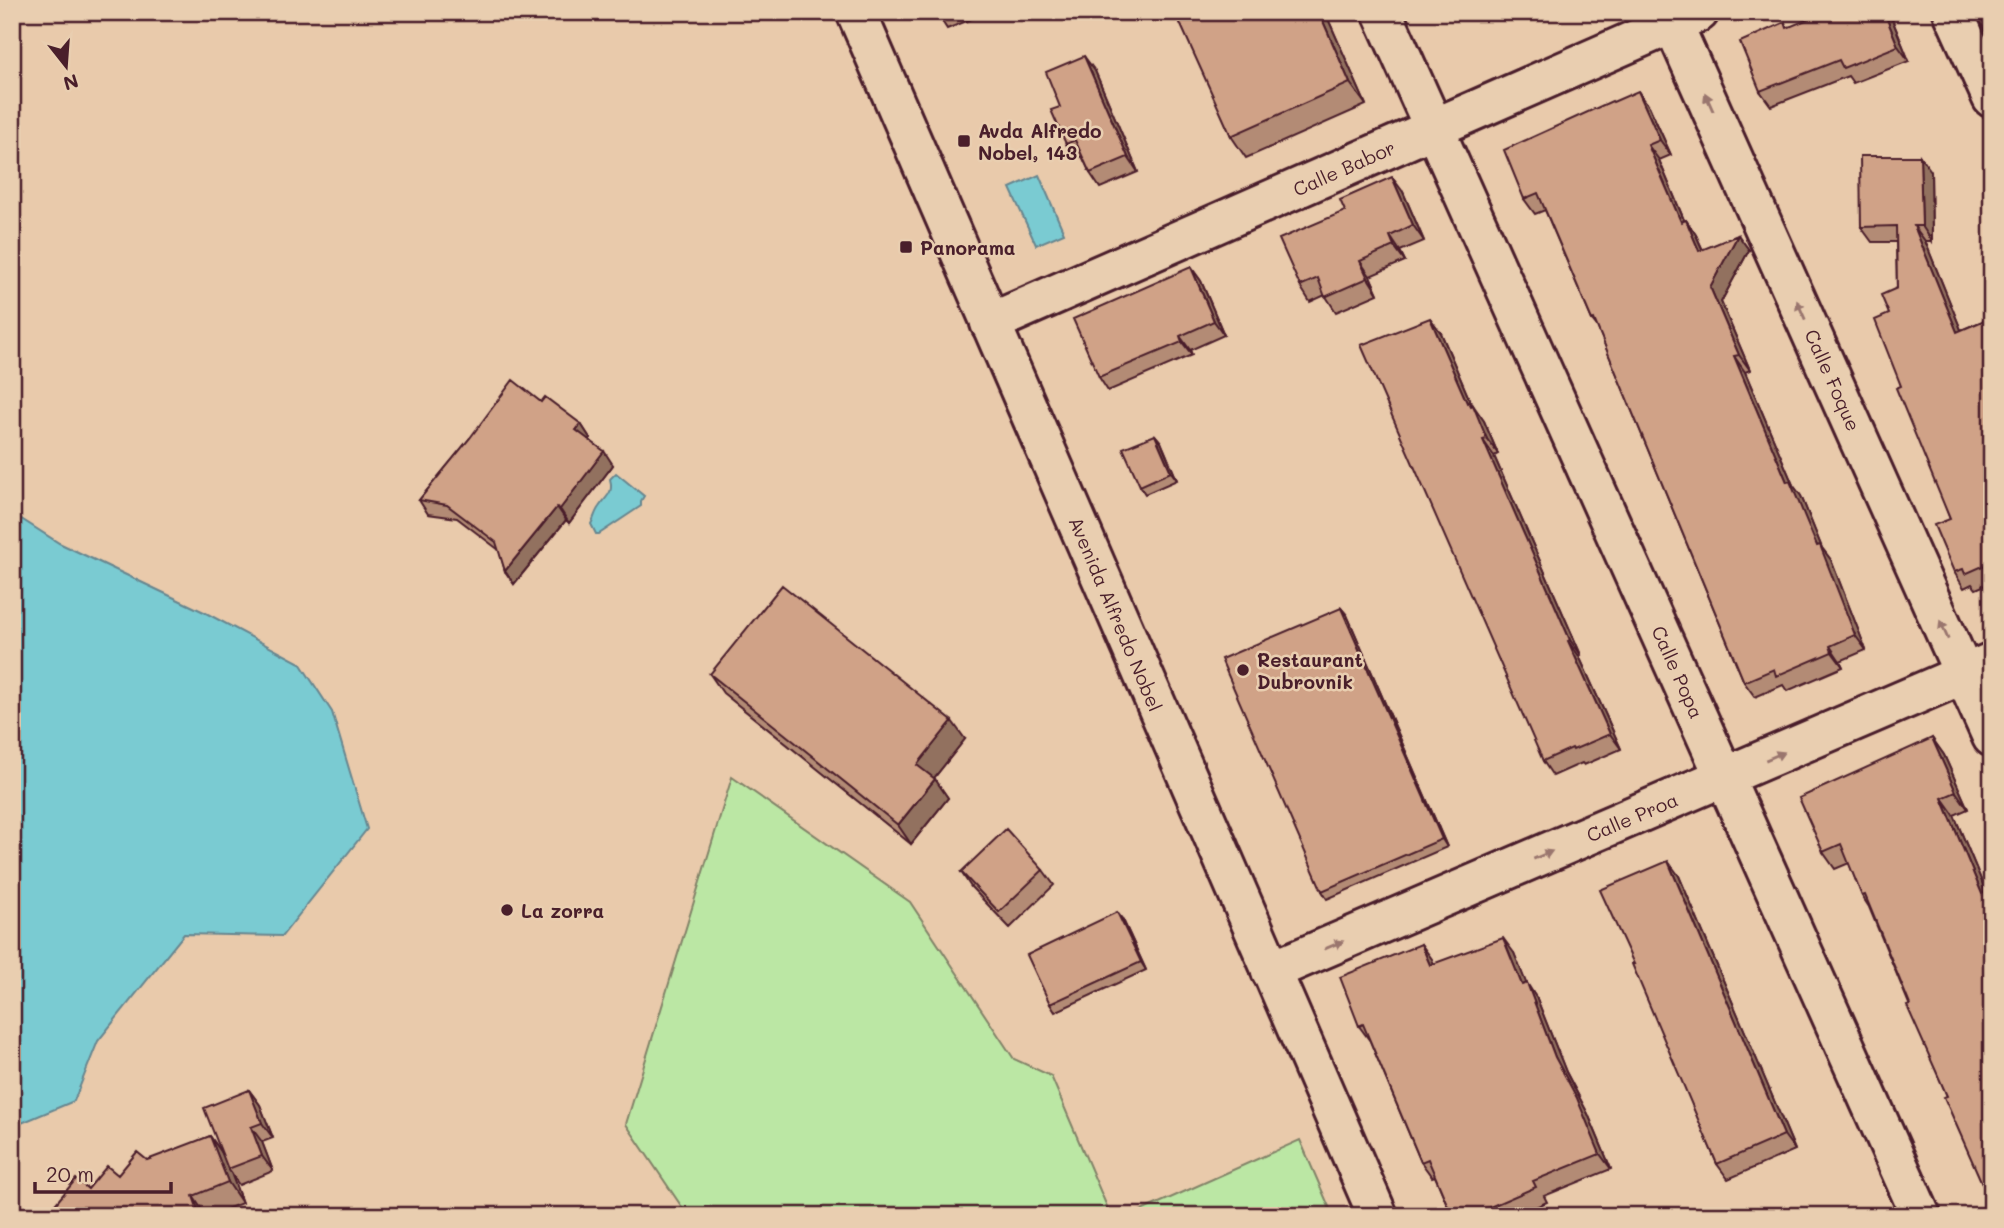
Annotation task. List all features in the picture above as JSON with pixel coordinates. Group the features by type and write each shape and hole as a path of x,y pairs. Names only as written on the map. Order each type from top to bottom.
{"street":[{"name":"Avenida Alfredo Nobel","path":"856,12 1378,1216"},
{"name":"Calle Popa","path":"1382,12 1921,1216"},
{"path":"1953,12 1992,98"},
{"name":"Calle Babor","path":"990,323 1686,18"},
{"name":"Calle Foque","path":"1686,18 1978,668 1992,737"},
{"name":"Calle Proa","path":"1271,971 1978,668"}],"green space":[{"path":"732,777 910,902 1014,1059 1051,1076 1111,1216 688,1216 626,1124"},
{"path":"1300,1140 1333,1216 1130,1216"}],"water":[{"path":"1039,175 1064,233 1036,245 1010,188"},
{"path":"616,473 644,496 641,506 596,534 591,524 610,492 610,479"},
{"path":"12,513 59,543 204,612 300,663 332,712 367,829 282,936 184,934 98,1041 74,1101 12,1127"}],"building":[{"path":"1319,12 1350,83 1231,136 1176,14"},
{"path":"1825,12 1884,12 1898,46 1843,68 1839,60 1760,91 1740,42 1785,22 1787,28"},
{"path":"1084,56 1128,157 1090,173 1075,140 1066,144 1051,110 1060,107 1046,72"},
{"path":"1638,91 1660,140 1648,145 1681,222 1686,220 1699,251 1738,235 1710,287 1739,355 1734,356 1787,482 1790,481 1817,546 1820,545 1855,635 1830,646 1832,652 1776,676 1774,669 1744,682 1594,319 1592,320 1538,193 1524,199 1504,150"},
{"path":"1860,156 1920,156 1922,226 1914,226 1957,332 1992,317 1992,562 1965,574 1963,569 1954,572 1934,525 1950,519 1896,388 1901,386 1875,320 1889,314 1881,295 1897,288 1896,226 1861,227"},
{"path":"1392,177 1413,225 1390,236 1394,246 1360,261 1368,278 1325,297 1318,278 1300,286 1279,239 1345,211 1340,200"},
{"path":"1191,267 1214,321 1180,336 1182,342 1099,377 1073,319"},
{"path":"1430,318 1467,403 1473,405 1487,439 1483,440 1610,734 1543,761 1361,345"},
{"path":"513,380 541,402 545,397 581,424 576,430 604,451 560,509 557,507 505,571 496,542 447,505 419,500"},
{"path":"1155,435 1171,472 1140,486 1123,448"},
{"path":"782,585 952,721 917,765 935,779 898,825 710,674"},
{"path":"1341,608 1442,839 1322,891 1221,659"},
{"path":"1932,738 1956,792 1942,798 1982,894 1984,892 1992,911 1992,1206 1944,1097 1947,1096 1907,1006 1910,1005 1865,895 1862,896 1841,844 1823,852 1799,798"},
{"path":"1006,829 1043,870 999,912 961,872"},
{"path":"1668,861 1784,1135 1717,1164 1634,964 1600,890"},
{"path":"1117,912 1141,962 1050,1004 1027,955"},
{"path":"1503,938 1522,985 1527,983 1555,1057 1577,1098 1600,1154 1533,1181 1536,1187 1469,1216 1452,1216 1428,1159 1421,1162 1363,1024 1359,1026 1340,977 1421,944 1430,965"},
{"path":"249,1090 262,1123 251,1127 262,1156 228,1169 204,1108"},
{"path":"210,1136 228,1182 193,1196 200,1216 61,1216 52,1208 76,1179 88,1189 107,1166 118,1175 137,1152 147,1160"}],"place":[{"name":"Avda Alfredo Nobel, 143","path":"964,141"},
{"name":"Panorama","path":"906,247"},
{"name":"Restaurant Dubrovnik","path":"1243,670"},
{"name":"La zorra","path":"507,910"}]}
